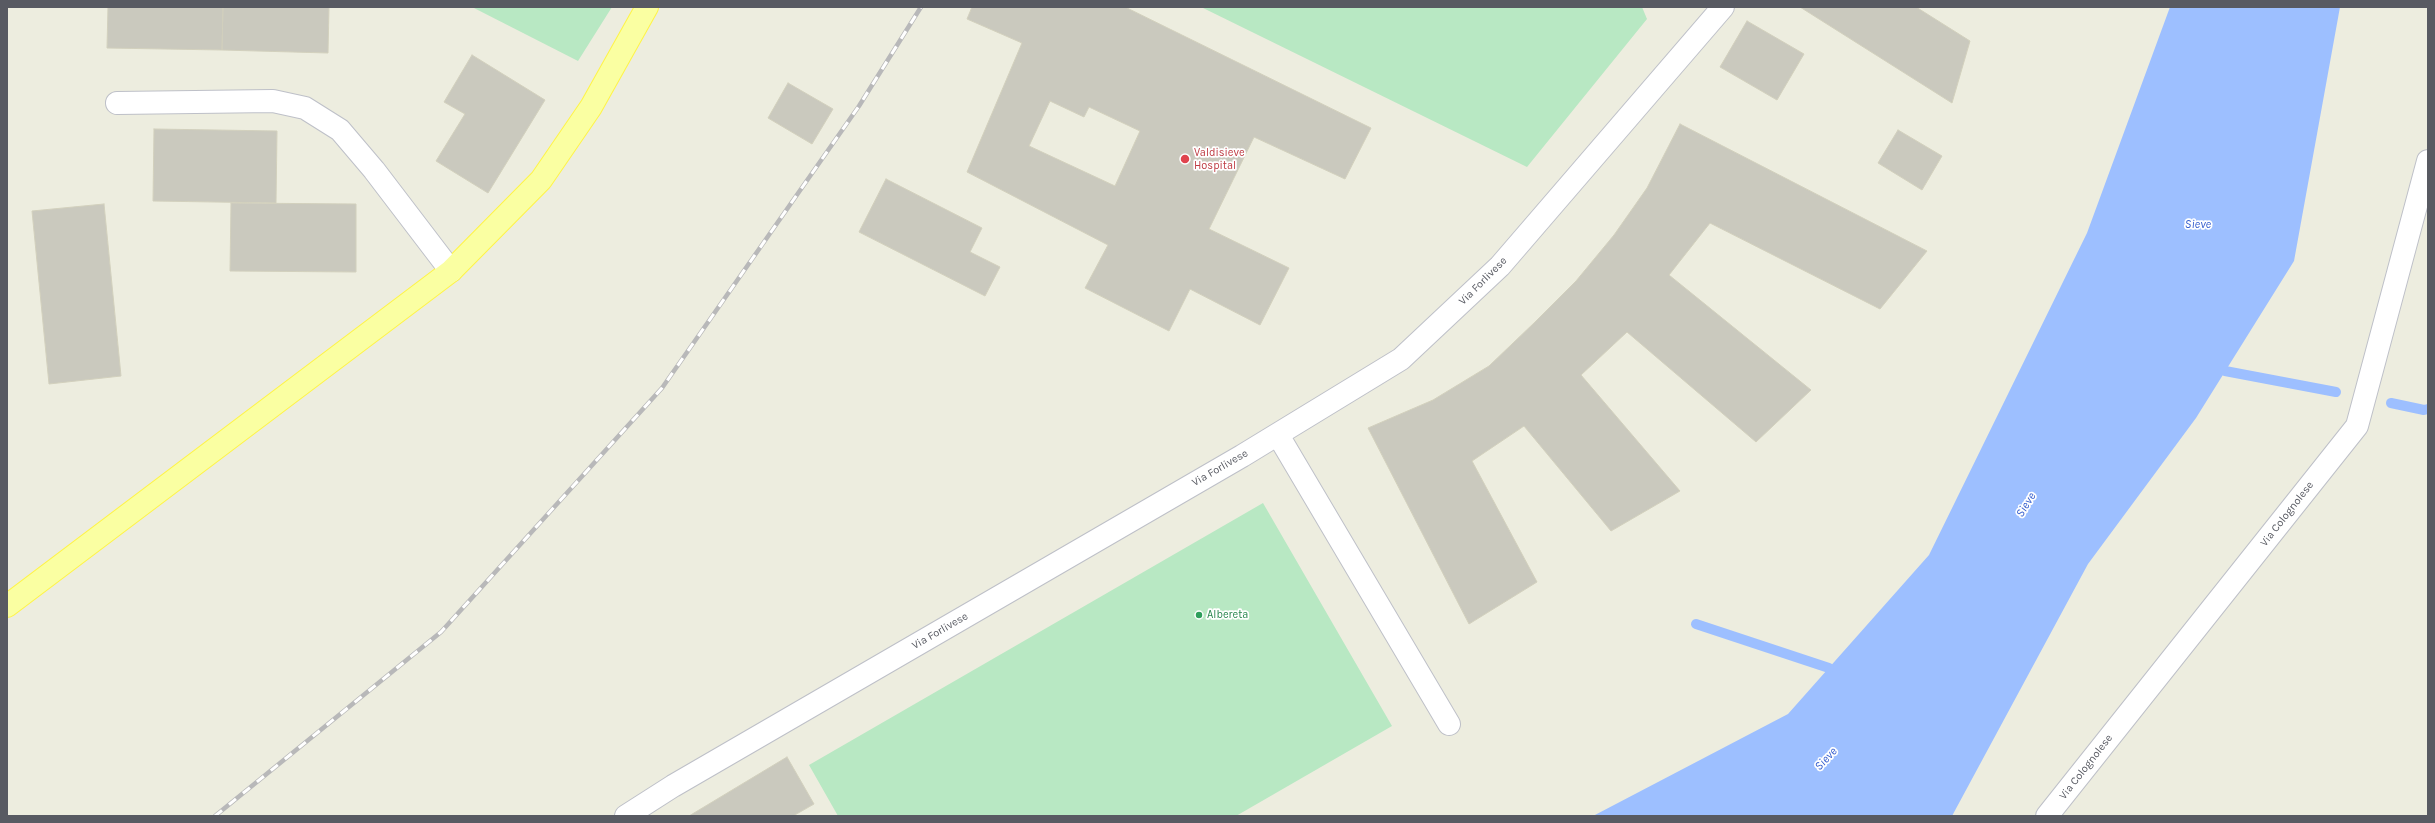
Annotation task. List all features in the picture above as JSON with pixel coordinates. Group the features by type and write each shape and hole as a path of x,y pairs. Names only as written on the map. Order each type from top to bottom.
{"main road":[{"path":"7,606 451,271 541,180 590,107 647,7"}],"street":[{"name":"Via Forlivese","path":"626,816 686,778 1278,435 1401,359 1500,266 1721,7"},
{"path":"117,103 273,102 305,108 340,130 374,170 451,271"},
{"name":"Via Colognolese","path":"2047,816 2357,426 2428,161"},
{"path":"1278,435 1449,724"}],"green space":[{"path":"472,7 612,7 578,61"},
{"path":"1201,7 1642,7 1647,19 1527,167"},
{"name":"Albereta","path":"1263,503 1392,726 1236,816 838,816 809,765"}],"water":[{"name":"Sieve","path":"2170,7 2340,7 2294,261 2196,418 2088,564 1952,816 1593,816 1788,714 1929,555 2087,233"}],"building":[{"path":"108,7 223,7 222,50 107,48"},
{"path":"223,7 329,7 328,53 222,50"},
{"name":"Valdisieve Hospital","path":"972,7 1125,7 1371,128 1345,179 1254,137 1209,229 1289,268 1260,325 1190,289 1169,331 1085,288 1108,245 967,172 1022,43 967,19","holes":["1050,101 1084,117 1089,107 1140,131 1115,186 1029,146"]},
{"path":"1800,7 1916,7 1970,41 1952,103"},
{"path":"1747,21 1804,54 1777,100 1720,67"},
{"path":"472,55 545,100 488,193 436,161 465,114 444,102"},
{"path":"788,83 833,109 812,144 768,118"},
{"path":"1680,124 1927,251 1880,309 1710,223 1669,275 1811,390 1756,442 1627,332 1581,375 1680,491 1611,531 1524,426 1472,461 1537,582 1469,624 1368,428 1433,400 1489,366 1535,322 1576,281 1614,235 1647,188"},
{"path":"154,129 277,131 276,203 153,201"},
{"path":"1898,130 1942,156 1922,190 1878,163"},
{"path":"886,179 982,228 970,252 1000,267 985,296 859,232"},
{"path":"231,203 356,204 356,272 230,271"},
{"path":"104,204 121,376 49,384 32,211"},
{"path":"787,757 814,804 793,816 689,816"}],"waterway":[{"path":"2225,371 2336,392"},
{"path":"2391,403 2424,410 2428,409"},
{"path":"1696,624 1829,668"}],"railway":[{"path":"215,816 441,632 662,388 859,106 921,7"}],"place":[{"name":"Valdisieve Hospital","path":"1185,159"},
{"name":"Albereta","path":"1199,615"}]}
